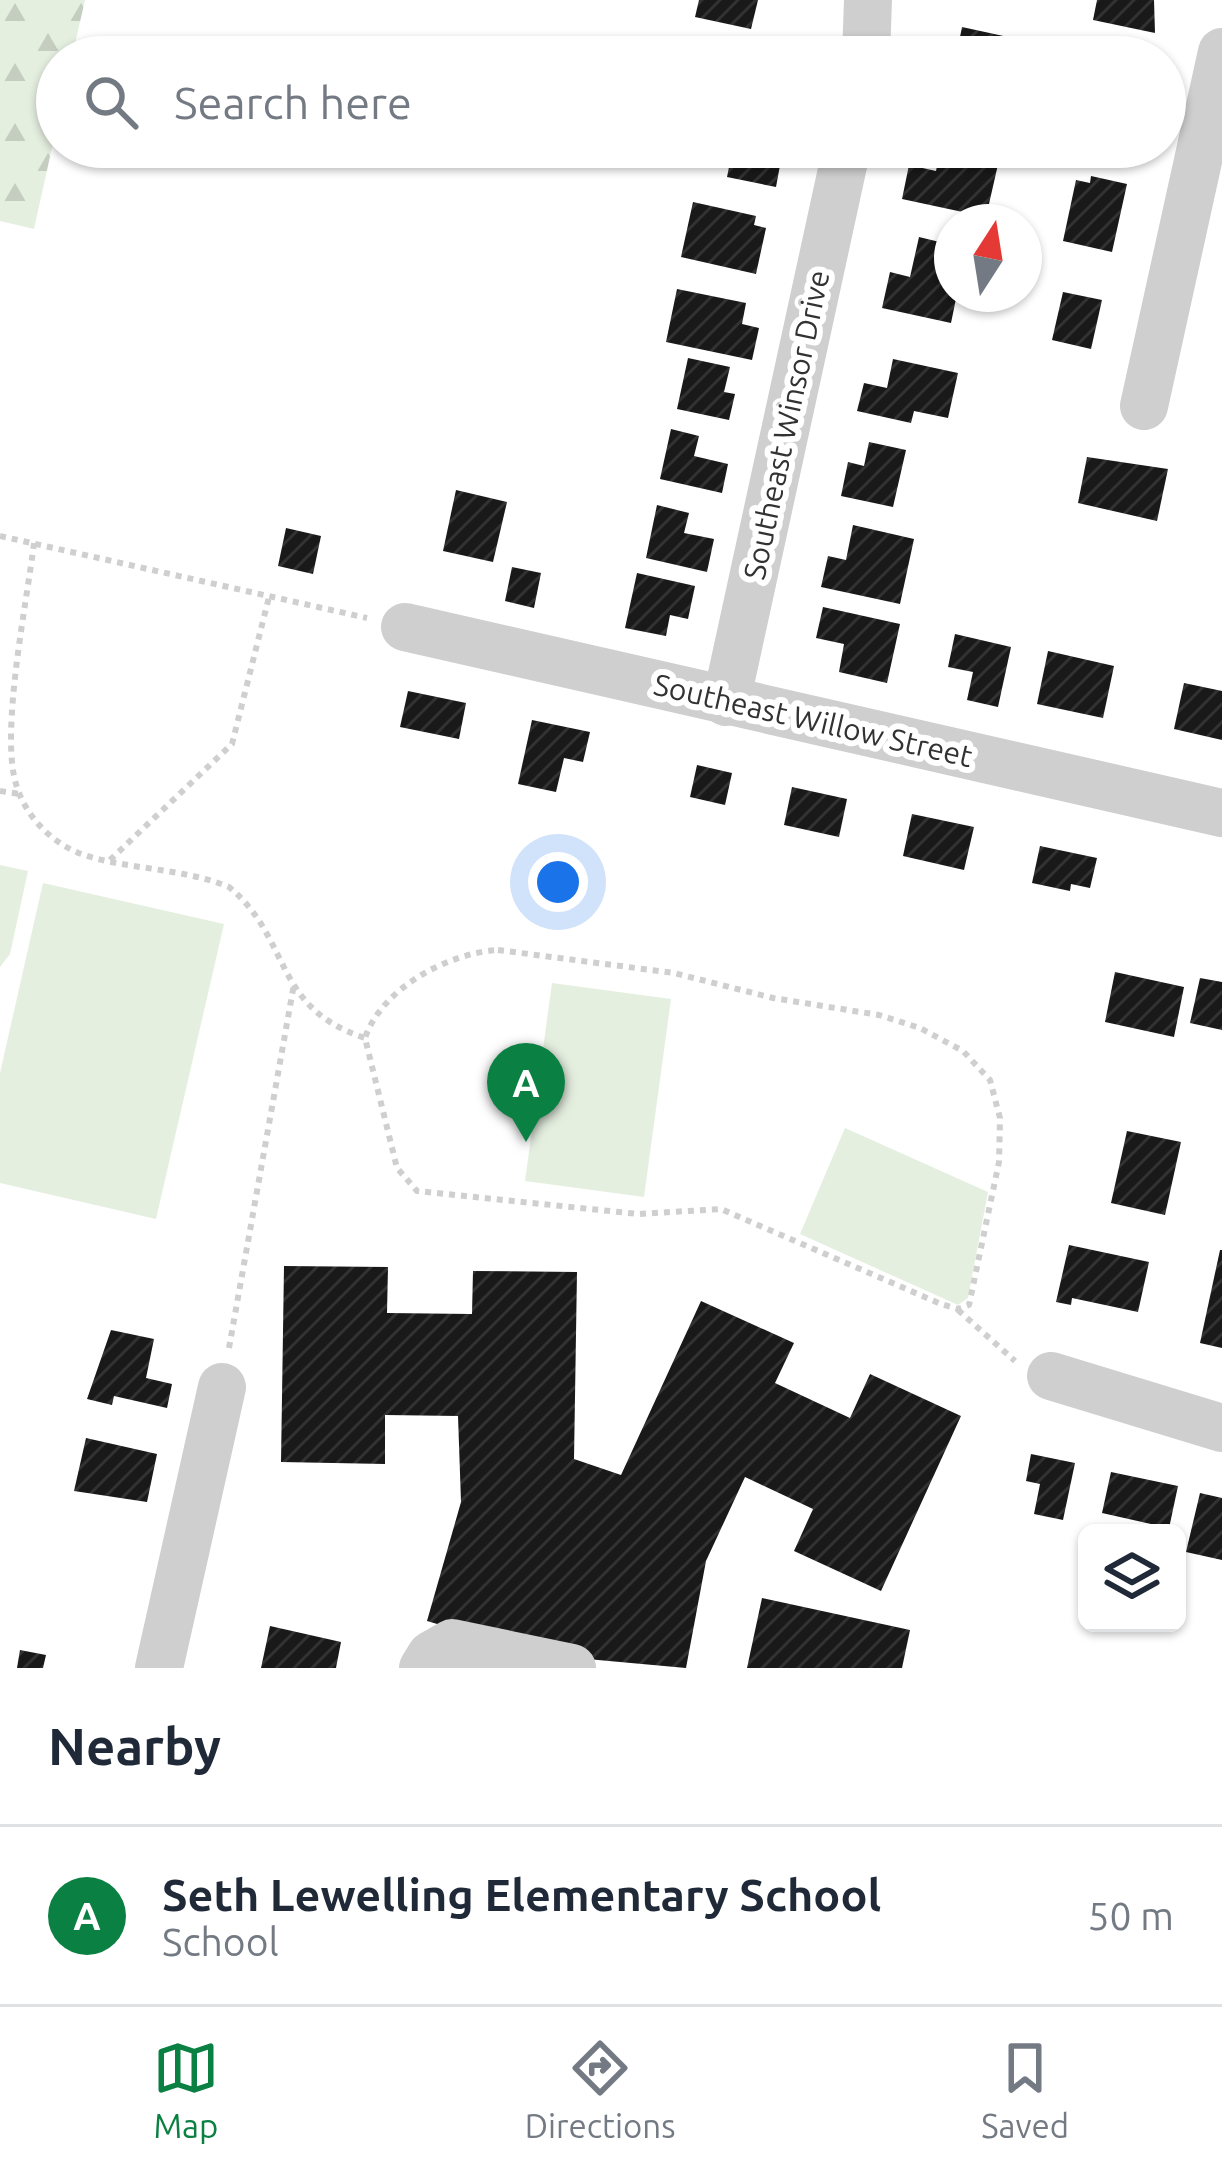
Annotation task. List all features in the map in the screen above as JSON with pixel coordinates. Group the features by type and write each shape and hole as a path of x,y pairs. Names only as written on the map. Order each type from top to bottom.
{"street":[{"path":"867,36 868,0"},
{"path":"1144,406 1222,52"},
{"name":"Southeast Winsor Drive","path":"726,702 842,168"},
{"name":"Southeast Willow Street","path":"405,626 1222,813"},
{"path":"1051,1376 1222,1428"},
{"path":"159,1668 222,1388"},
{"path":"423,1668 431,1655 452,1643 572,1668"}],"path":[{"path":"0,536 405,626"},
{"path":"34,543 13,728 20,794 56,842 110,860 229,887 246,902 306,1005 329,1027 365,1038"},
{"path":"110,860 232,744 269,596"},
{"path":"0,791 20,794"},
{"path":"958,1310 974,1295 999,1162 1000,1118 990,1080 963,1051 920,1028 674,973 498,950 473,951 408,985 383,1005 365,1038 397,1168 417,1191 638,1214 721,1209 958,1310 1004,1354 1051,1376"},
{"path":"222,1388 294,984"}],"green space":[{"path":"0,0 85,0 77,36 36,36 36,168 47,168 34,229 0,221"},
{"path":"0,865 28,871 10,954 0,967"},
{"path":"43,883 224,924 156,1219 0,1183 0,1073"},
{"path":"552,983 671,999 644,1197 525,1181"},
{"path":"845,1128 988,1192 968,1298 958,1305 800,1234"}],"building":[{"path":"699,0 758,0 751,29 695,17"},
{"path":"1097,0 1154,0 1155,33 1093,20"},
{"path":"962,27 1003,36 960,36"},
{"path":"729,168 780,168 776,187 727,177"},
{"path":"908,168 997,168 989,204 934,206 902,199"},
{"path":"1091,176 1127,184 1112,252 1063,241 1076,180 1090,183"},
{"path":"693,202 756,216 754,225 766,228 756,274 681,257"},
{"path":"919,237 934,241 934,312 953,312 951,323 882,308 890,272 910,277"},
{"path":"677,289 746,303 742,324 759,328 752,360 666,342"},
{"path":"1063,292 1102,300 1091,349 1052,340"},
{"path":"688,358 730,367 724,392 735,394 729,420 677,409"},
{"path":"893,359 958,373 948,418 914,411 911,423 857,411 864,383 887,388"},
{"path":"671,429 699,436 694,456 728,464 722,493 660,479"},
{"path":"869,442 906,450 893,507 841,496 848,462 864,466"},
{"path":"1087,457 1168,469 1157,521 1078,503"},
{"path":"456,490 507,502 493,562 443,551"},
{"path":"657,505 689,513 684,533 714,539 707,572 646,558"},
{"path":"853,525 914,539 900,604 821,587 828,556 846,560"},
{"path":"286,528 321,536 313,574 278,566"},
{"path":"512,567 541,573 534,608 505,601"},
{"path":"637,573 695,586 688,619 670,615 666,636 625,628"},
{"path":"823,607 900,624 887,683 839,672 844,644 816,638"},
{"path":"955,634 1011,647 998,707 967,700 973,672 948,667"},
{"path":"1048,651 1114,666 1103,718 1037,704"},
{"path":"1184,683 1222,691 1222,740 1174,729"},
{"path":"408,691 466,703 459,739 400,727"},
{"path":"532,720 590,732 583,762 564,758 556,792 518,784"},
{"path":"697,765 732,773 725,805 690,797"},
{"path":"792,787 847,799 839,837 784,825"},
{"path":"912,814 974,827 964,870 903,856"},
{"path":"1040,846 1097,858 1090,888 1071,884 1070,891 1032,883"},
{"path":"1115,972 1184,987 1174,1037 1105,1022"},
{"path":"1200,978 1222,982 1222,1030 1190,1023"},
{"path":"1127,1131 1181,1142 1165,1215 1111,1203"},
{"path":"1069,1245 1149,1262 1138,1312 1072,1298 1071,1305 1056,1302"},
{"path":"1222,1250 1222,1348 1200,1343"},
{"path":"284,1266 388,1267 387,1313 472,1314 473,1271 577,1272 574,1459 621,1475 701,1301 794,1343 775,1383 850,1418 870,1374 961,1416 881,1591 794,1551 813,1509 745,1477 706,1561 686,1668 543,1655 427,1621 461,1502 458,1416 385,1415 385,1464 281,1462"},
{"path":"111,1330 154,1339 146,1378 172,1384 167,1408 114,1396 112,1405 87,1399"},
{"path":"86,1438 157,1454 147,1502 74,1491"},
{"path":"1031,1454 1075,1463 1063,1520 1034,1514 1040,1484 1026,1481"},
{"path":"1111,1472 1178,1486 1170,1524 1102,1513"},
{"path":"1200,1493 1222,1498 1222,1560 1186,1552"},
{"path":"762,1598 910,1630 902,1668 747,1668"},
{"path":"270,1626 341,1642 336,1668 261,1668"},
{"path":"20,1650 46,1655 43,1668 17,1668"}],"place":[{"name":"Seth Lewelling Elementary School","path":"526,1142"}]}
